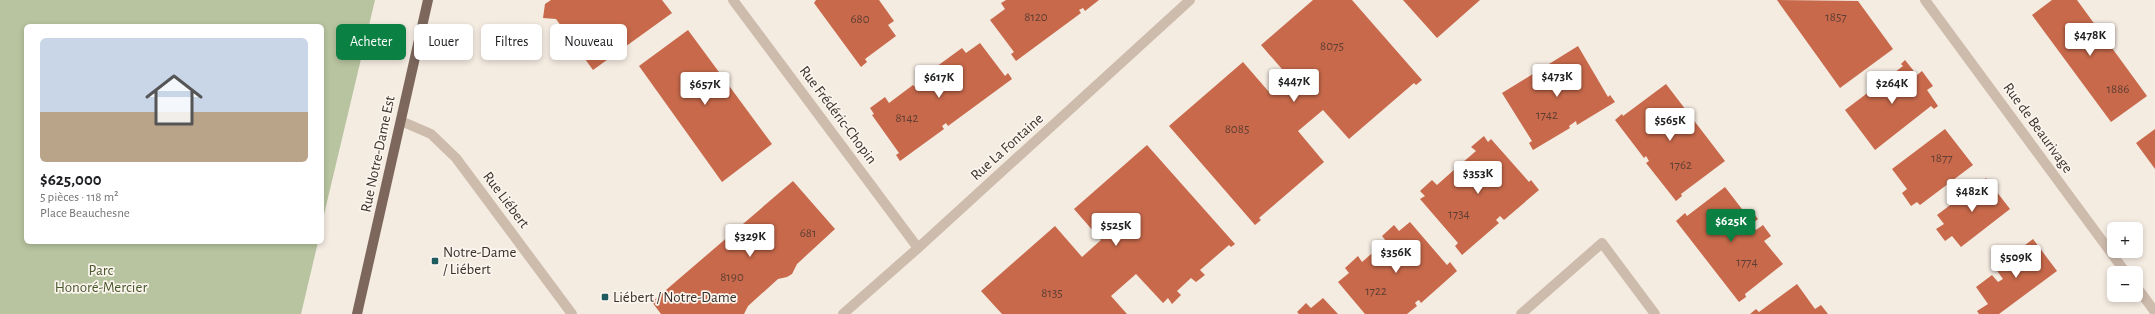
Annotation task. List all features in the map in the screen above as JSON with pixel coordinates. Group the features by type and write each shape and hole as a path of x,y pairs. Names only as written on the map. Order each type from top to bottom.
{"main road":[{"name":"Rue Notre-Dame Est","path":"356,314 428,0"}],"street":[{"name":"Rue Frédéric-Chopin","path":"733,0 918,248"},
{"name":"Rue La Fontaine","path":"843,314 918,248 1190,0"},
{"name":"Rue de Beaurivage","path":"1925,0 2121,266"},
{"name":"Rue Liébert","path":"401,121 431,134 456,158 572,314"},
{"path":"1520,314 1602,242 1655,314"},
{"path":"2143,296 2155,312"}],"green space":[{"name":"Parc Honoré-Mercier","path":"0,0 375,0 369,24 336,24 336,60 361,60 324,215 324,24 24,24 24,244 318,244 301,314 0,314"}],"building":[{"path":"551,0 662,0 672,13 627,45 627,24 560,24 556,19 543,18 545,4"},
{"path":"816,0 879,0 894,21 888,25 896,36 865,59 867,62 861,67 814,3"},
{"path":"1006,0 1099,0 1085,11 1083,8 1079,10 1081,13 1016,61 1011,54 1014,52 990,20 1005,9 1001,3"},
{"path":"1313,0 1352,0 1422,80 1416,85 1414,83 1349,139 1323,110 1298,131 1324,162 1259,218 1261,220 1255,225 1169,126 1243,62 1269,92 1288,76 1261,45"},
{"path":"1403,0 1480,0 1437,38"},
{"path":"1777,0 1858,1 1893,49 1840,88"},
{"path":"2052,0 2077,0 2147,96 2111,122 2032,15"},
{"path":"688,30 772,144 722,182 639,66"},
{"path":"980,43 1005,76 1008,73 1012,79 948,126 946,123 942,126 944,129 900,161 896,155 899,153 872,115 874,114 870,108 885,97 889,103 913,85 917,89 932,78 929,72 962,48 966,53"},
{"path":"1578,46 1608,97 1610,95 1615,102 1577,125 1576,121 1569,126 1570,128 1533,150 1529,143 1532,141 1502,93"},
{"path":"586,60 607,60 593,70"},
{"path":"1905,60 1917,75 1922,71 1933,86 1927,90 1938,106 1934,109 1931,106 1875,150 1845,110 1903,66 1901,64"},
{"path":"1666,84 1725,161 1681,194 1682,196 1676,201 1646,163 1649,161 1646,156 1644,158 1615,120 1622,114 1623,116"},
{"path":"1945,129 1973,165 1920,205 1917,202 1911,206 1902,193 1907,189 1892,169"},
{"path":"2155,129 2155,169 2136,143"},
{"path":"1484,136 1488,142 1491,139 1529,182 1531,180 1539,190 1504,220 1500,216 1496,220 1499,223 1462,255 1455,246 1458,243 1420,199 1425,196 1420,191 1432,180 1437,185 1476,151 1471,147"},
{"path":"1147,145 1235,244 1231,247 1229,245 1200,270 1205,275 1196,282 1191,278 1177,291 1181,295 1172,304 1168,298 1163,303 1136,274 1111,296 1127,314 1002,314 981,291 1055,226 1082,257 1101,240 1074,209"},
{"path":"1986,178 2010,209 1961,247 1952,236 1945,241 1936,229 1944,224 1937,215"},
{"path":"793,181 835,229 797,264 792,274 778,279 748,306 744,314 661,314 652,302"},
{"path":"1725,187 1745,213 1750,209 1758,219 1752,224 1756,230 1763,225 1771,236 1764,241 1783,264 1745,294 1746,297 1739,302 1676,221 1685,213 1687,216"},
{"path":"1410,222 1447,265 1450,262 1457,271 1421,303 1419,300 1417,301 1415,303 1417,306 1407,314 1365,314 1338,282 1349,273 1345,268 1358,256 1362,262 1386,241 1382,236 1394,225 1399,231"},
{"path":"2033,239 2057,271 1999,314 1979,314 1977,311 1988,304 1976,287 1992,275 1998,282 2003,279 1995,268"},
{"path":"1797,284 1815,309 1821,305 1828,314 1750,314 1756,309 1759,312"},
{"path":"1323,298 1338,314 1299,314 1297,312 1306,303 1311,308"}],"place":[{"name":"Notre-Dame / Liébert","path":"435,261"},
{"name":"Liébert / Notre-Dame","path":"605,297"}]}
